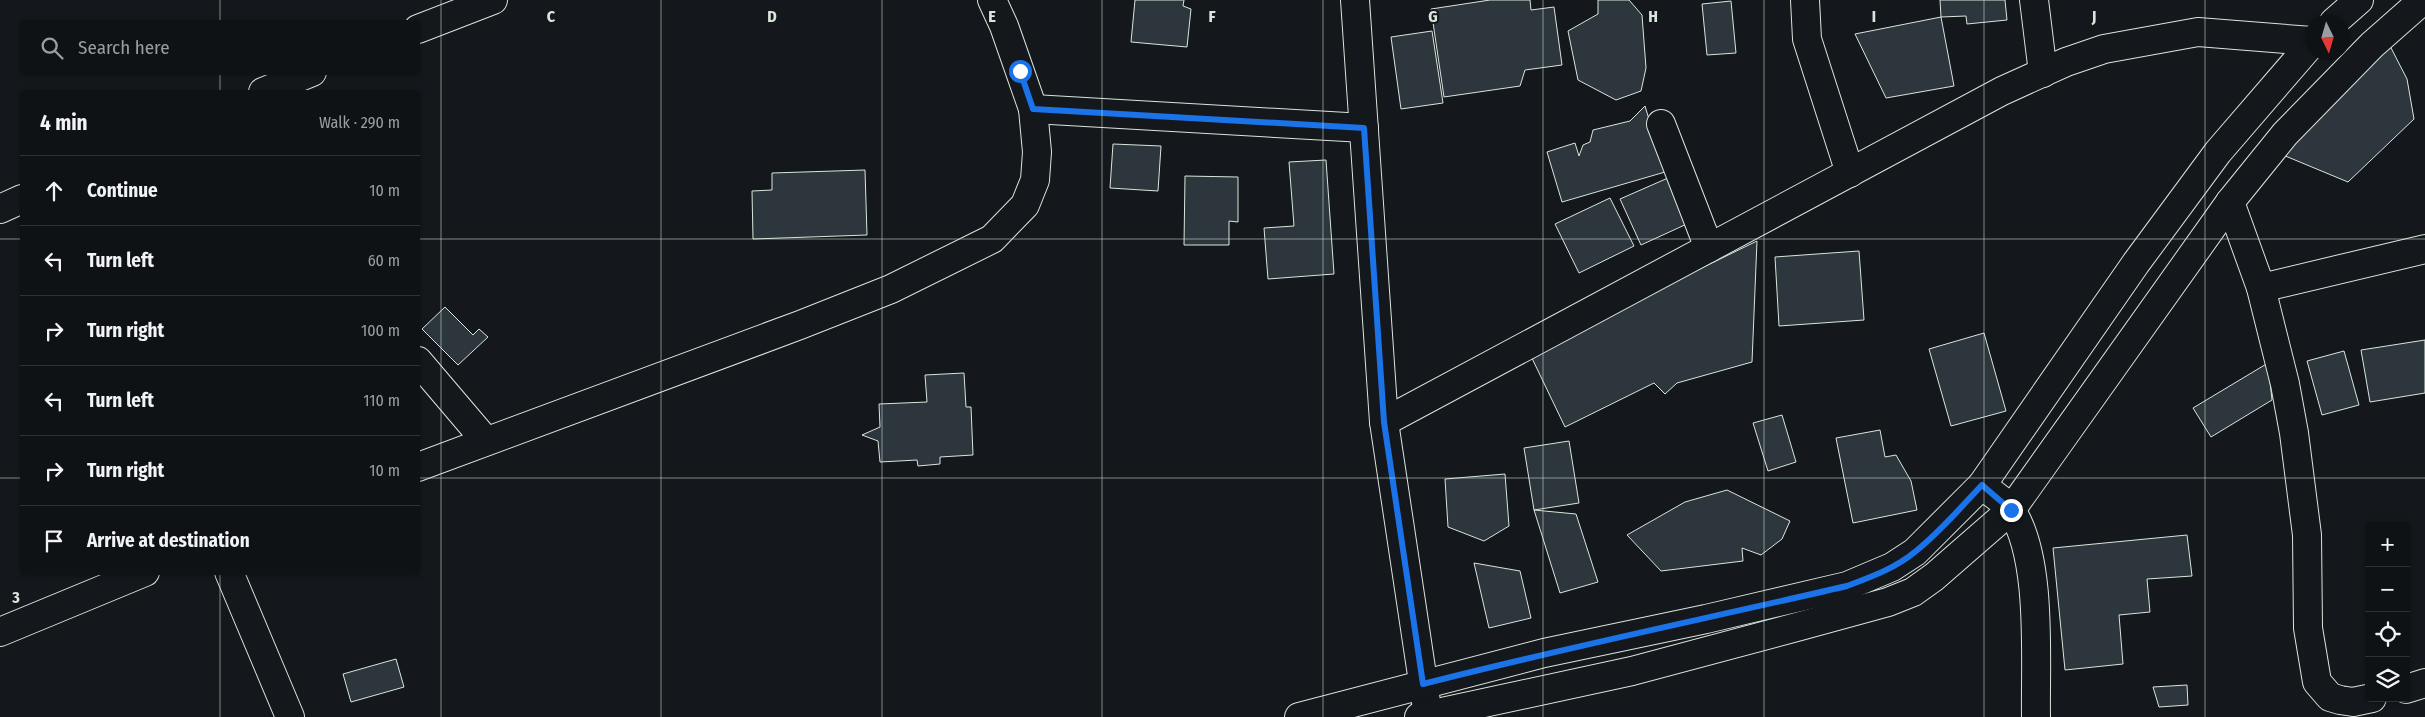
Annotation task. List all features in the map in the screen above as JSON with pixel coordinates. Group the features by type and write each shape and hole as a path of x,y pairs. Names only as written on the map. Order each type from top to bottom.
{"street":[{"path":"420,27 445,8 493,0"},
{"path":"420,466 864,300 992,239 1025,205 1035,180 1038,152 1033,109 1004,26 992,0"},
{"path":"1355,0 1384,422 1423,684 1423,716 1632,671 1888,602 1913,592 1934,578 2011,510 2230,202 2285,134 2372,44 2423,0"},
{"path":"1805,0 1807,39 1850,173"},
{"path":"2034,0 2043,73"},
{"path":"2342,15 2359,0"},
{"path":"1384,422 2002,91 2043,73 2104,49 2198,32 2305,41"},
{"path":"1299,717 1544,653 1837,588 1868,578 1892,567 1915,552 1982,485 2136,263 2218,152 2305,50"},
{"path":"268,90 305,75"},
{"path":"1033,109 1364,128"},
{"path":"1661,124 1709,248"},
{"path":"0,209 20,201"},
{"path":"2230,202 2261,288 2284,384 2302,490 2307,536 2308,628 2317,682 2330,697 2353,702 2365,699"},
{"path":"2261,288 2425,249"},
{"path":"420,363 486,441"},
{"path":"1982,485 2011,510 2026,545 2035,598 2036,717"},
{"path":"0,632 138,575"},
{"path":"230,575 290,717"},
{"path":"2410,688 2425,684"}],"building":[{"path":"1135,0 1184,0 1183,6 1191,9 1187,47 1131,42"},
{"path":"1490,0 1530,0 1531,10 1554,7 1562,65 1525,70 1520,86 1444,97 1431,9"},
{"path":"1598,0 1629,0 1642,15 1646,68 1641,91 1616,100 1578,80 1568,31 1598,14"},
{"path":"1940,0 2005,0 2007,20 1967,24 1966,16 1941,17"},
{"path":"1731,1 1736,53 1707,55 1702,4"},
{"path":"1941,17 1954,86 1886,98 1855,34"},
{"path":"1432,31 1443,103 1401,109 1391,37"},
{"path":"2388,42 2407,79 2414,119 2348,182 2283,155"},
{"path":"1645,106 1665,172 1562,202 1547,152 1575,143 1579,156 1583,145 1590,142 1593,130 1630,121"},
{"path":"1113,144 1161,146 1158,191 1110,188"},
{"path":"1326,160 1334,274 1268,279 1264,228 1294,226 1289,162"},
{"path":"865,170 867,235 753,239 752,191 772,190 772,173"},
{"path":"1185,176 1238,177 1238,222 1229,221 1229,245 1184,245"},
{"path":"1668,178 1689,223 1641,245 1620,199"},
{"path":"1610,198 1634,246 1579,273 1555,224"},
{"path":"1757,241 1752,362 1677,383 1665,394 1654,383 1565,427 1529,352"},
{"path":"1859,251 1864,320 1779,326 1775,257"},
{"path":"445,307 473,335 479,329 488,337 458,365 422,329"},
{"path":"1984,333 2006,411 1951,426 1929,349"},
{"path":"2425,340 2425,393 2370,402 2361,350"},
{"path":"2344,351 2359,405 2322,415 2307,361"},
{"path":"2268,363 2272,400 2211,437 2193,408"},
{"path":"964,373 966,407 971,407 973,455 940,457 940,464 918,466 917,460 880,462 878,441 862,435 880,427 879,404 927,402 925,375"},
{"path":"1782,415 1796,462 1768,471 1753,423"},
{"path":"1880,430 1885,457 1896,455 1911,481 1917,510 1853,523 1836,438"},
{"path":"1569,441 1579,503 1534,510 1524,448"},
{"path":"1505,474 1509,526 1484,541 1448,527 1445,479"},
{"path":"1727,490 1790,521 1782,539 1761,555 1742,548 1743,561 1661,571 1627,535 1685,502"},
{"path":"1534,510 1576,514 1598,582 1560,593"},
{"path":"2187,535 2192,576 2147,579 2150,612 2119,615 2123,664 2065,670 2053,548"},
{"path":"1474,563 1520,571 1531,618 1489,628"},
{"path":"396,659 404,687 351,702 343,674"},
{"path":"2187,685 2188,705 2159,707 2153,687"}],"route":[{"path":"1020,71 1033,109 1364,128 1384,422 1423,684 1544,653 1706,619 1847,586 1892,567 1915,552 1982,485 2011,510"}]}
